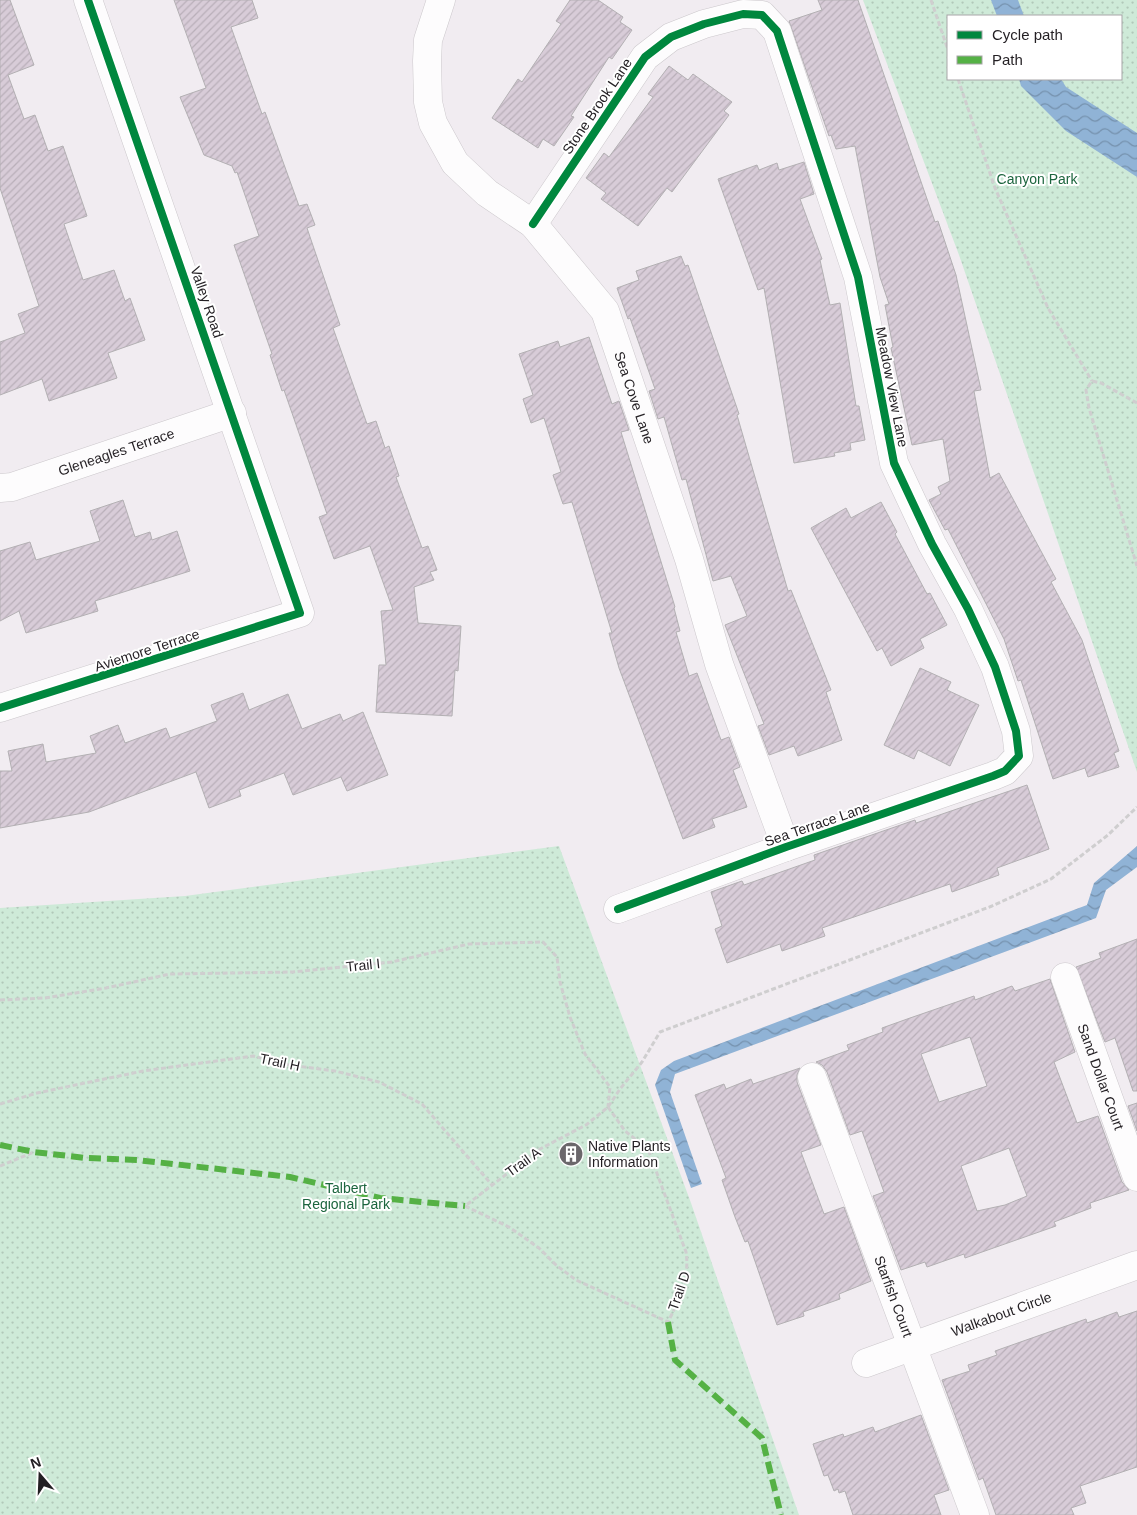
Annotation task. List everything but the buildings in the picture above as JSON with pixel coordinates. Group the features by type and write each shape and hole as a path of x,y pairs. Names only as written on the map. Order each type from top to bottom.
{"street":[{"name":"Valley Road","path":"88,0 300,613"},
{"name":"Sea Cove Lane","path":"441,0 428,40 428,102 433,123 455,163 487,192 533,224 605,310 689,559 719,664 786,847"},
{"name":"Stone Brook Lane","path":"533,224 644,57 671,37 704,24 743,14 762,14"},
{"name":"Meadow View Lane","path":"762,14 778,31 858,277 894,463 932,544 968,608 995,667 1016,731 1019,756"},
{"name":"Gleneagles Terrace","path":"0,488 12,487 232,413"},
{"name":"Aviemore Terrace","path":"0,708 300,613"},
{"name":"Sea Terrace Lane","path":"618,909 786,847 993,776 1005,771 1019,756"},
{"name":"Sand Dollar Court","path":"1065,976 1137,1177"},
{"name":"Starfish Court","path":"812,1077 975,1515"},
{"name":"Walkabout Circle","path":"866,1363 1137,1266"}],"path":[{"path":"931,0 947,47"},
{"path":"958,80 1002,206 1048,308 1092,381 1101,383 1137,403"},
{"path":"1092,381 1086,390 1089,408 1137,566"},
{"path":"0,1166 34,1152"}],"green space":[{"name":"Canyon Park","path":"863,0 1137,0 1137,772 959,255"},
{"name":"Talbert Regional Park","path":"559,846 691,1203 799,1515 0,1515 0,908 185,896"}],"water":[{"path":"991,0 1018,0 1024,15 997,15"},
{"path":"1019,80 1062,80 1066,87 1137,133 1137,177 1066,131 1021,86"},
{"path":"1137,846 1137,867 1106,890 1096,918 675,1074 670,1092 702,1184 691,1188 655,1085 661,1070 674,1061 1087,905 1094,883"}],"marked path":[{"path":"0,1145 34,1152 86,1158 137,1160 290,1177 380,1198 465,1206"},
{"path":"668,1322 675,1360 762,1438 781,1515"}],"cycle path":[{"path":"0,708 300,613 88,0"},
{"path":"533,224 645,57 671,37 704,24 743,14 762,15 777,31 858,277 894,463 932,544 968,609 995,667 1016,731 1019,756 1005,771 786,847 618,909"}],"place":[{"name":"Native Plants Information","path":"571,1154"}]}
